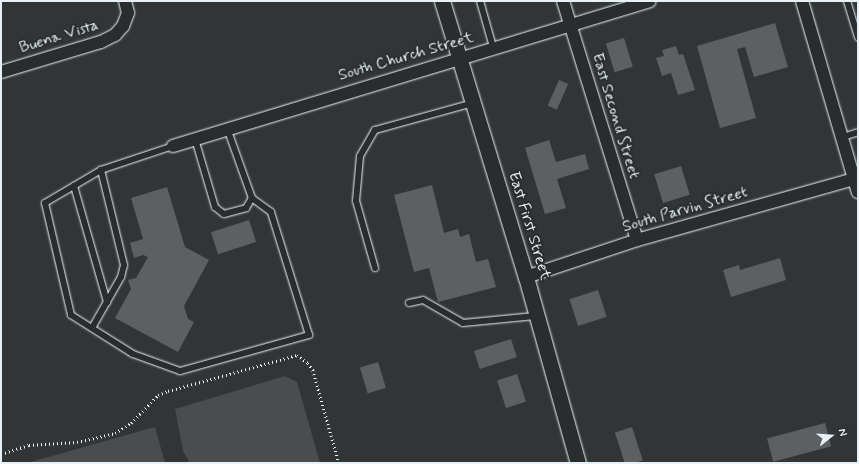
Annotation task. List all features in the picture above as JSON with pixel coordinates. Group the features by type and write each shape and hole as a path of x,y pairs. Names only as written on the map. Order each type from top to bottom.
{"street":[{"name":"Buena Vista","path":"1,72 101,42 115,35 123,26 128,13 126,1"},
{"name":"East First Street","path":"442,1 526,277 578,463"},
{"name":"East Second Street","path":"563,1 637,240"},
{"name":"South Church Street","path":"173,146 384,80 460,61 494,48 649,1"},
{"path":"802,1 843,136 858,192"},
{"name":"South Parvin Street","path":"526,277 637,240 854,179"}],"lane":[{"path":"480,1 494,48"},
{"path":"847,1 858,37"},
{"path":"375,268 356,201 360,156 375,130 473,103"},
{"path":"173,146 101,170 45,203 71,315 133,354 180,371 309,335 271,212 252,198 227,128"},
{"path":"843,136 858,132"},
{"path":"195,139 215,207 224,214 246,208 252,198"},
{"path":"92,328 121,277 124,265 101,170"},
{"path":"74,186 106,302"},
{"path":"409,303 423,300 462,323 536,316"}],"path":[{"path":"1,454 29,445 83,441 115,433 131,422 158,395 296,355 308,363 313,370 339,463"}],"shaded area":[{"path":"285,376 297,382 320,463 190,463 183,451 175,409"},
{"path":"155,427 165,463 27,463"}],"building":[{"path":"775,23 788,67 754,77 745,47 737,49 756,118 720,128 697,46"},
{"path":"624,38 633,67 615,72 606,44"},
{"path":"676,46 679,55 683,54 695,90 678,95 671,73 662,76 656,58 664,56 662,50"},
{"path":"559,80 568,84 557,110 548,106"},
{"path":"549,140 556,162 585,154 589,169 557,179 566,208 545,214 525,148"},
{"path":"681,166 690,195 663,203 654,174"},
{"path":"432,185 444,233 458,229 460,237 469,234 476,262 488,259 496,287 438,302 429,268 414,272 394,195"},
{"path":"167,187 185,247 209,260 184,306 188,319 194,322 178,352 115,318 131,289 128,280 136,278 148,257 143,255 134,258 130,243 143,239 131,198"},
{"path":"249,220 256,242 218,254 211,232"},
{"path":"780,258 786,280 731,297 723,270 739,265 740,270"},
{"path":"598,290 607,317 578,326 569,299"},
{"path":"511,339 517,357 480,369 474,351"},
{"path":"378,362 386,388 368,393 360,368"},
{"path":"517,374 526,402 506,408 497,380"},
{"path":"825,423 831,446 773,462 767,439"},
{"path":"632,427 643,460 634,463 625,463 615,433"}]}
